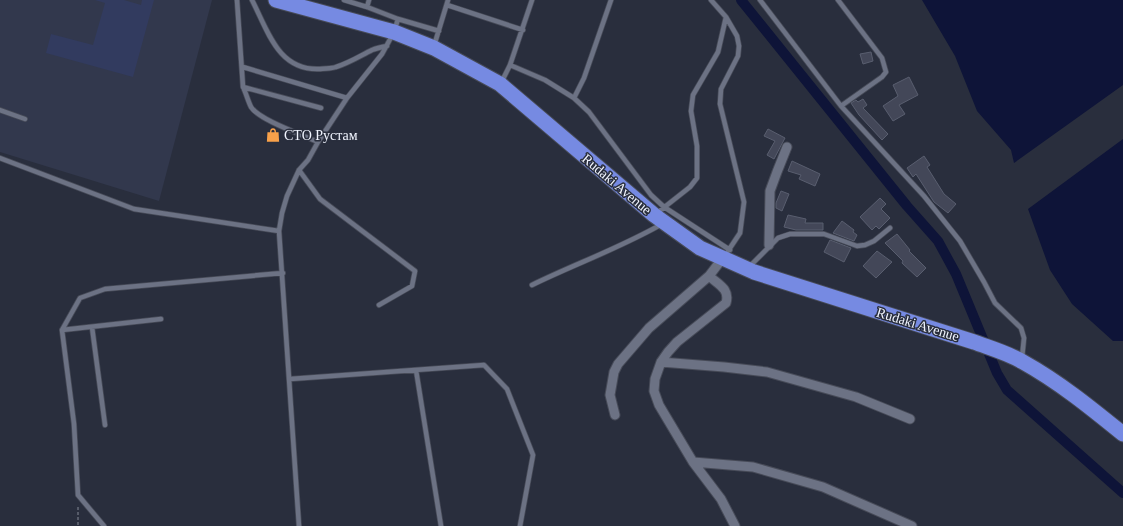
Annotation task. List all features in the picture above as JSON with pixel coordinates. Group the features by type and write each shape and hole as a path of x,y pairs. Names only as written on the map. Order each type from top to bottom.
{"highway":[{"name":"Rudaki Avenue","path":"276,0 396,26 500,84 700,248 726,254 746,269 974,342 1008,355 1058,384 1123,434"}],"street":[{"path":"769,246 770,191 787,147"},
{"path":"615,415 610,395 614,372 618,364 649,328 709,276 726,254"},
{"path":"709,276 726,291 728,297 726,304 677,342 668,352 661,362 655,379 654,390 659,405 693,462 721,499 735,526"},
{"path":"661,362 767,372 856,397 910,418"},
{"path":"693,462 753,467 823,487 912,526"}],"lane":[{"path":"237,0 243,66 243,87 252,108 256,113 273,122 318,142"},
{"path":"252,0 280,53 294,64 309,69 334,68 354,60 372,50 387,46"},
{"path":"344,0 367,7 396,26 439,31"},
{"path":"367,7 369,0"},
{"path":"500,84 510,65 532,0"},
{"path":"574,98 584,78 611,0"},
{"path":"711,0 726,17 737,36 740,46 738,56 721,89 720,104 744,202 740,233 726,254"},
{"path":"760,0 841,106 924,196 960,241 995,303 1021,328 1024,338 1022,362"},
{"path":"838,0 882,58 886,72 882,77 841,106"},
{"path":"434,48 448,2 523,30"},
{"path":"532,285 642,236 697,178 697,146 691,111 693,95 718,52 726,17"},
{"path":"299,526 279,231 284,207 299,170 308,160 347,98 382,54 396,26"},
{"path":"510,65 545,80 574,98 590,112 651,194 661,215"},
{"path":"243,66 347,98"},
{"path":"243,87 321,108"},
{"path":"0,110 25,120"},
{"path":"0,158 134,209 279,231"},
{"path":"299,170 320,199 415,271 412,286 379,305"},
{"path":"746,269 778,238 790,234 824,234 857,246 865,245 874,241 890,228"},
{"path":"104,526 78,495 74,424 62,330 80,298 105,289 283,273"},
{"path":"62,330 161,319"},
{"path":"92,327 105,425"},
{"path":"290,379 484,364 506,389 533,455 520,526"},
{"path":"416,370 441,526"}],"path":[{"path":"78,495 78,526"}],"shaded area":[{"path":"0,0 212,0 159,201 0,152"},
{"path":"95,0 124,0 141,5 142,0 154,0 133,77 46,53 51,34 93,45 105,3"},
{"path":"922,0 1123,0 1123,85 1014,163 1011,150 977,111 955,56"},
{"path":"1123,139 1123,341 1113,341 1072,304 1050,270 1028,209"}],"building":[{"path":"871,52 873,61 863,64 860,54"},
{"path":"909,77 918,95 899,105 905,114 893,121 883,106 898,96 893,85"},
{"path":"863,99 867,105 863,108 888,134 882,140 859,115 851,103 856,100 858,102"},
{"path":"768,129 785,138 774,159 767,155 775,141 764,136"},
{"path":"924,156 930,165 927,167 944,194 956,204 948,213 934,202 916,174 913,177 907,168"},
{"path":"792,161 820,174 815,186 799,179 801,175 788,171"},
{"path":"781,191 789,194 782,211 776,208 776,203"},
{"path":"880,198 886,204 881,209 890,218 879,229 876,226 872,230 860,217"},
{"path":"788,215 806,219 805,223 823,223 823,230 796,230 784,227"},
{"path":"842,221 854,230 853,232 857,235 854,241 833,233"},
{"path":"897,234 910,250 909,251 926,268 917,277 902,263 903,261 885,243"},
{"path":"830,240 851,248 844,262 824,252"},
{"path":"877,251 892,262 876,278 863,266"}],"waterway":[{"path":"741,0 907,206 938,241 956,274 997,373 1007,390 1123,493"}],"place":[{"name":"СТО Рустам","path":"273,135"}]}
